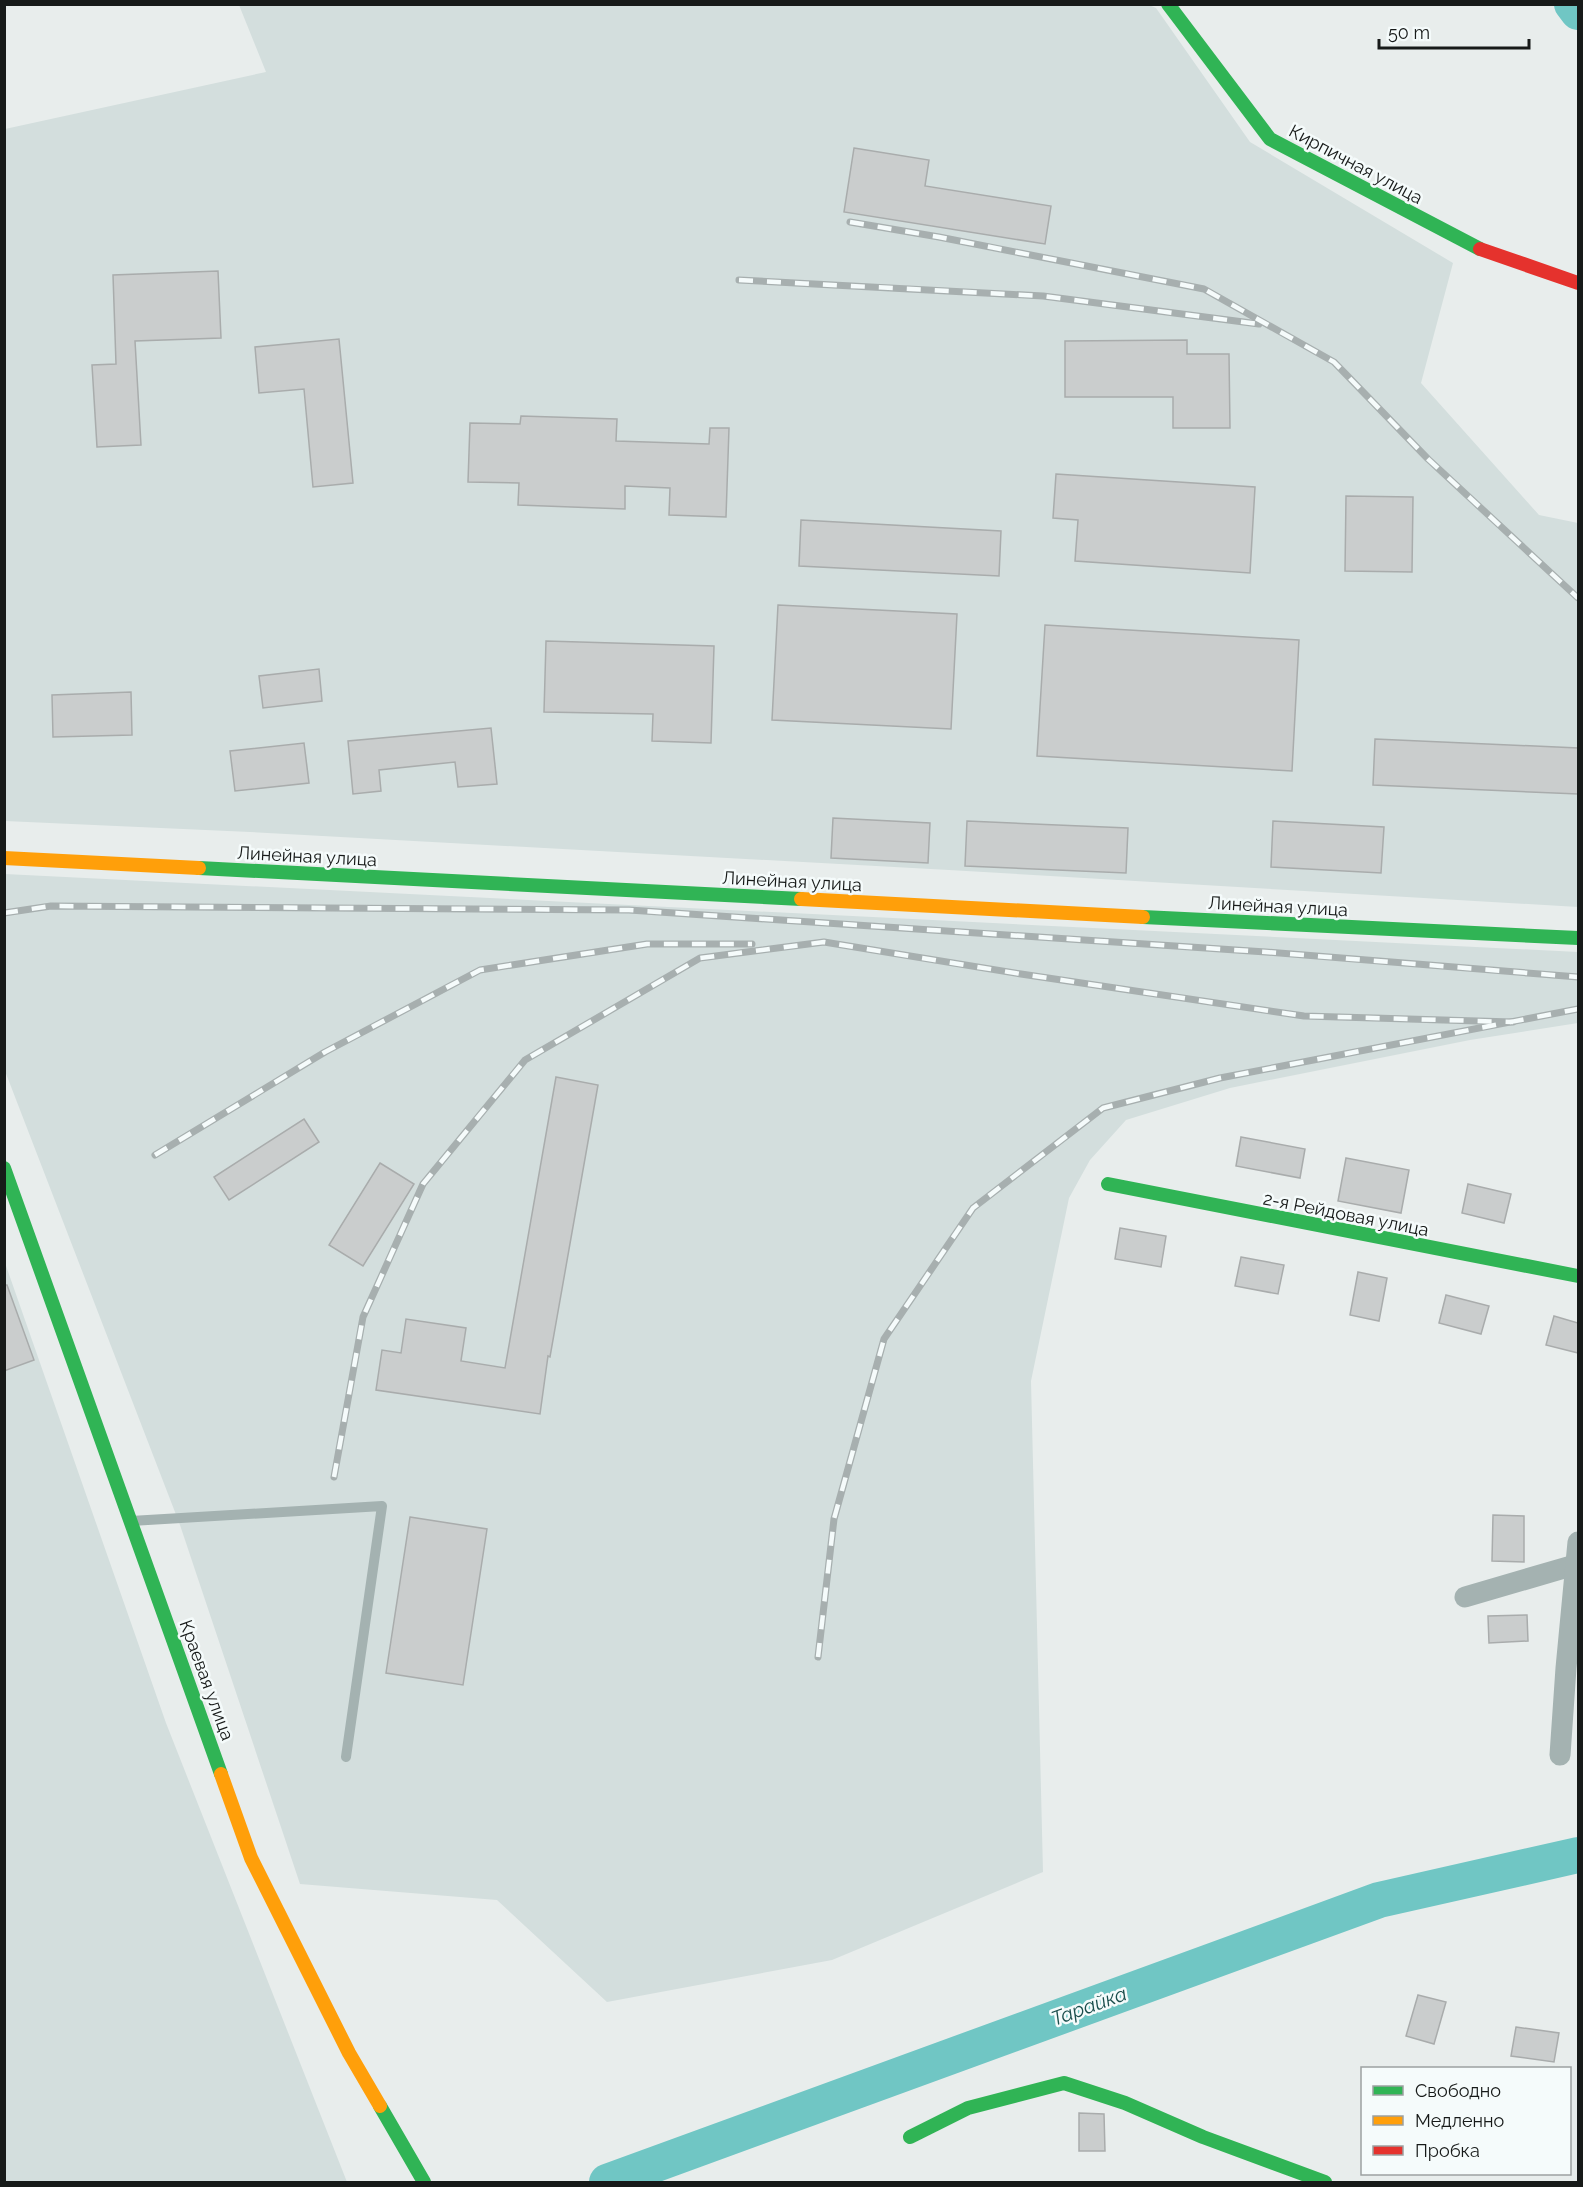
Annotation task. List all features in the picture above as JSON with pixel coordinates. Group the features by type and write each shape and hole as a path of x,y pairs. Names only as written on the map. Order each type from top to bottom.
{"street":[{"name":"Кирпичная улица","path":"1170,5 1270,139 1476,248 1578,283"},
{"name":"Линейная улица","path":"4,858 1578,938"},
{"name":"Краевая улица","path":"4,1168 251,1858 349,2053 424,2182"},
{"name":"2-я Рейдовая улица","path":"1108,1184 1578,1276"},
{"path":"1560,1755 1578,1542"},
{"path":"1464,1597 1577,1564"},
{"path":"910,2137 968,2108 1064,2083 1125,2103 1203,2137 1325,2182"}],"lane":[{"path":"131,1521 382,1506 346,1757"}],"shaded area":[{"path":"239,5 1149,5 1156,8 1250,142 1453,263 1421,383 1539,515 1578,523 1578,907 949,870 5,821 5,129 266,72"},
{"path":"5,874 1578,952 1578,1023 1470,1040 1230,1088 1126,1120 1090,1160 1069,1198 1031,1381 1043,1872 832,1960 607,2002 497,1900 300,1884 180,1525 5,1071"},
{"path":"4,1260 166,1723 347,2182 5,2182"}],"building":[{"path":"854,148 929,160 925,186 1051,206 1045,244 844,212"},
{"path":"218,271 221,338 135,341 141,445 97,447 92,365 116,364 113,275"},
{"path":"339,339 353,483 313,487 304,389 259,393 255,347"},
{"path":"1187,340 1187,354 1229,354 1230,428 1173,428 1173,397 1065,397 1065,341"},
{"path":"521,416 617,419 616,441 709,444 710,428 729,428 726,517 669,515 670,488 625,486 625,509 518,505 519,483 468,482 470,423 520,424"},
{"path":"1056,474 1255,487 1250,573 1075,561 1078,520 1053,518"},
{"path":"1346,496 1413,497 1412,572 1345,571"},
{"path":"801,520 1001,531 999,576 799,566"},
{"path":"778,605 957,614 951,729 772,720"},
{"path":"1045,625 1299,640 1292,771 1037,756"},
{"path":"546,641 714,646 711,743 652,741 653,714 544,712"},
{"path":"319,669 322,701 263,708 259,676"},
{"path":"131,692 132,735 53,737 52,695"},
{"path":"491,728 497,784 458,787 455,762 379,770 381,791 353,794 348,741"},
{"path":"1375,739 1578,748 1578,794 1373,785"},
{"path":"304,743 309,783 235,791 230,751"},
{"path":"833,818 930,823 928,863 831,858"},
{"path":"967,821 1128,828 1126,873 965,866"},
{"path":"1273,821 1384,827 1381,873 1271,867"},
{"path":"556,1077 598,1085 550,1357 548,1356 540,1414 376,1390 382,1350 401,1353 406,1319 466,1328 461,1361 505,1368"},
{"path":"304,1119 319,1142 229,1200 214,1177"},
{"path":"1241,1137 1305,1149 1300,1178 1236,1166"},
{"path":"1346,1158 1409,1170 1401,1213 1338,1201"},
{"path":"380,1163 414,1184 363,1266 329,1245"},
{"path":"1468,1184 1511,1194 1504,1223 1462,1213"},
{"path":"1120,1228 1166,1236 1161,1267 1115,1259"},
{"path":"1241,1257 1284,1265 1278,1294 1235,1286"},
{"path":"1358,1272 1387,1278 1379,1321 1350,1315"},
{"path":"4,1285 7,1285 34,1360 4,1371"},
{"path":"1446,1295 1489,1306 1481,1334 1439,1323"},
{"path":"1554,1316 1578,1323 1578,1353 1546,1345"},
{"path":"1493,1515 1524,1516 1524,1562 1492,1561"},
{"path":"410,1517 487,1529 463,1685 386,1673"},
{"path":"1527,1615 1528,1641 1489,1643 1488,1616"},
{"path":"1418,1995 1446,2002 1434,2044 1406,2036"},
{"path":"1516,2027 1559,2033 1554,2062 1511,2056"},
{"path":"1079,2113 1104,2114 1105,2151 1079,2151"}],"waterway":[{"path":"1572,4 1578,12"},
{"name":"Тарайка","path":"607,2182 1379,1900 1578,1855"}],"railway":[{"path":"850,222 939,237 1204,289 1334,362 1428,459 1578,598"},
{"path":"739,280 1043,296 1259,324"},
{"path":"4,913 51,906 629,910 1266,952 1578,977"},
{"path":"334,1477 363,1317 423,1184 525,1060 700,958 824,942 1304,1016 1513,1022"},
{"path":"155,1155 325,1052 480,970 647,944 752,944"},
{"path":"818,1657 834,1519 884,1339 973,1208 1103,1108 1220,1078 1578,1009"}],"traffic: fast":[{"path":"1168,4 1270,139 1480,249"},
{"path":"199,868 801,899"},
{"path":"1143,917 1578,938"},
{"path":"4,1168 221,1774"},
{"path":"1108,1184 1578,1276"},
{"path":"910,2137 968,2108 1064,2083 1125,2103 1203,2137 1325,2182"},
{"path":"380,2106 424,2182"}],"traffic: slow":[{"path":"4,858 199,868"},
{"path":"801,899 1143,917"},
{"path":"221,1774 251,1858 349,2053 380,2106"}],"traffic: jam":[{"path":"1480,249 1578,283"}]}
